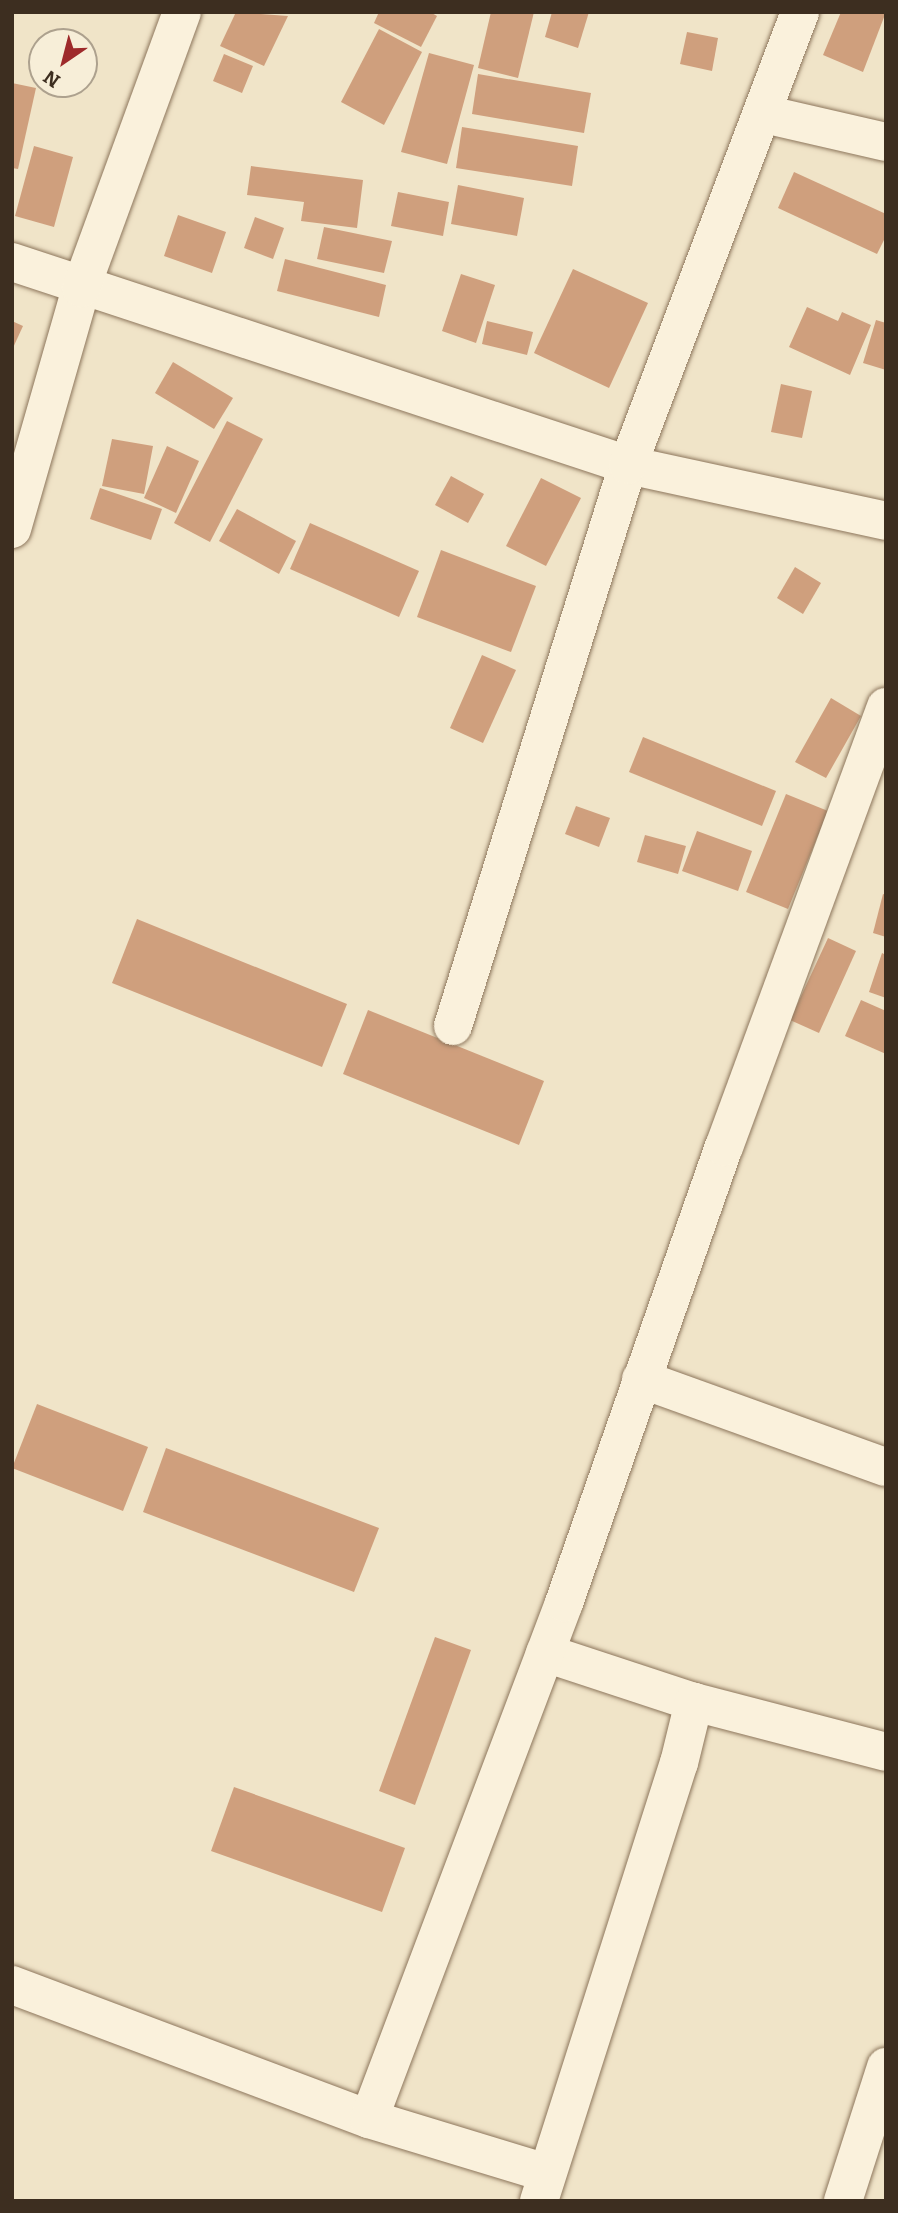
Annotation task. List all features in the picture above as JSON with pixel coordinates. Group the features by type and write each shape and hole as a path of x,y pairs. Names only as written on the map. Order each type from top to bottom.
{"street":[{"path":"12,529 80,288 182,12"},
{"path":"453,1026 628,465 764,114 800,12"},
{"path":"764,114 886,142"},
{"path":"12,262 80,288 628,465 886,521"},
{"path":"369,2119 545,1653 641,1378 886,707"},
{"path":"641,1378 886,1467"},
{"path":"545,1653 694,1702 886,1752"},
{"path":"12,1985 543,2187 678,1763 694,1702"},
{"path":"843,2201 886,2067"}],"building":[{"path":"236,12 288,16 264,66 220,46"},
{"path":"379,12 430,12 437,16 421,47 374,23"},
{"path":"491,12 534,12 518,78 478,68"},
{"path":"552,12 589,12 578,48 545,37"},
{"path":"841,12 886,12 863,72 823,55"},
{"path":"379,29 422,52 384,125 341,102"},
{"path":"687,32 718,38 712,71 680,64"},
{"path":"429,53 474,65 447,164 401,152"},
{"path":"224,54 253,66 242,93 213,81"},
{"path":"478,74 591,93 584,133 472,114"},
{"path":"12,83 28,86 28,98 34,98 18,169 12,168"},
{"path":"462,127 578,146 572,186 456,168"},
{"path":"34,146 73,157 54,227 15,216"},
{"path":"251,166 363,180 357,228 301,221 304,202 247,195"},
{"path":"794,172 886,214 886,236 877,254 778,208"},
{"path":"458,185 524,198 517,236 451,224"},
{"path":"398,192 449,202 443,236 391,226"},
{"path":"178,215 226,232 212,273 164,256"},
{"path":"255,217 284,228 273,259 244,248"},
{"path":"324,227 392,241 384,273 317,259"},
{"path":"285,259 386,285 379,317 277,291"},
{"path":"573,269 648,303 609,388 534,353"},
{"path":"461,274 495,285 476,343 442,331"},
{"path":"807,307 838,321 842,312 871,325 850,375 789,347"},
{"path":"876,320 886,323 886,370 863,363"},
{"path":"12,321 23,326 12,350"},
{"path":"487,321 533,332 527,355 482,344"},
{"path":"173,362 233,398 214,429 155,393"},
{"path":"781,384 812,391 802,438 771,432"},
{"path":"227,421 263,439 210,542 174,523"},
{"path":"112,439 153,446 144,494 102,486"},
{"path":"167,446 199,461 176,513 144,498"},
{"path":"451,476 484,494 468,523 435,505"},
{"path":"541,478 581,498 546,566 506,546"},
{"path":"100,488 162,509 151,540 90,519"},
{"path":"237,509 296,541 279,574 219,541"},
{"path":"310,523 419,571 399,617 290,569"},
{"path":"441,550 536,586 511,652 417,617"},
{"path":"795,567 821,583 803,614 777,598"},
{"path":"482,655 516,670 483,743 450,728"},
{"path":"831,698 861,716 826,778 795,762"},
{"path":"643,737 776,791 762,826 629,772"},
{"path":"786,794 828,811 788,909 746,892"},
{"path":"576,806 610,818 599,847 565,834"},
{"path":"697,831 752,851 738,891 682,871"},
{"path":"645,835 686,846 678,874 637,862"},
{"path":"883,894 886,895 886,937 873,933"},
{"path":"137,919 347,1004 322,1067 112,983"},
{"path":"828,938 856,951 819,1033 790,1020"},
{"path":"882,953 886,955 886,998 869,992"},
{"path":"861,1000 886,1011 886,1054 845,1036"},
{"path":"368,1010 544,1081 519,1145 343,1074"},
{"path":"37,1404 148,1447 123,1511 12,1468"},
{"path":"166,1448 379,1528 354,1592 143,1512"},
{"path":"435,1637 471,1650 415,1805 379,1791"},
{"path":"234,1787 405,1848 382,1912 211,1851"}]}
